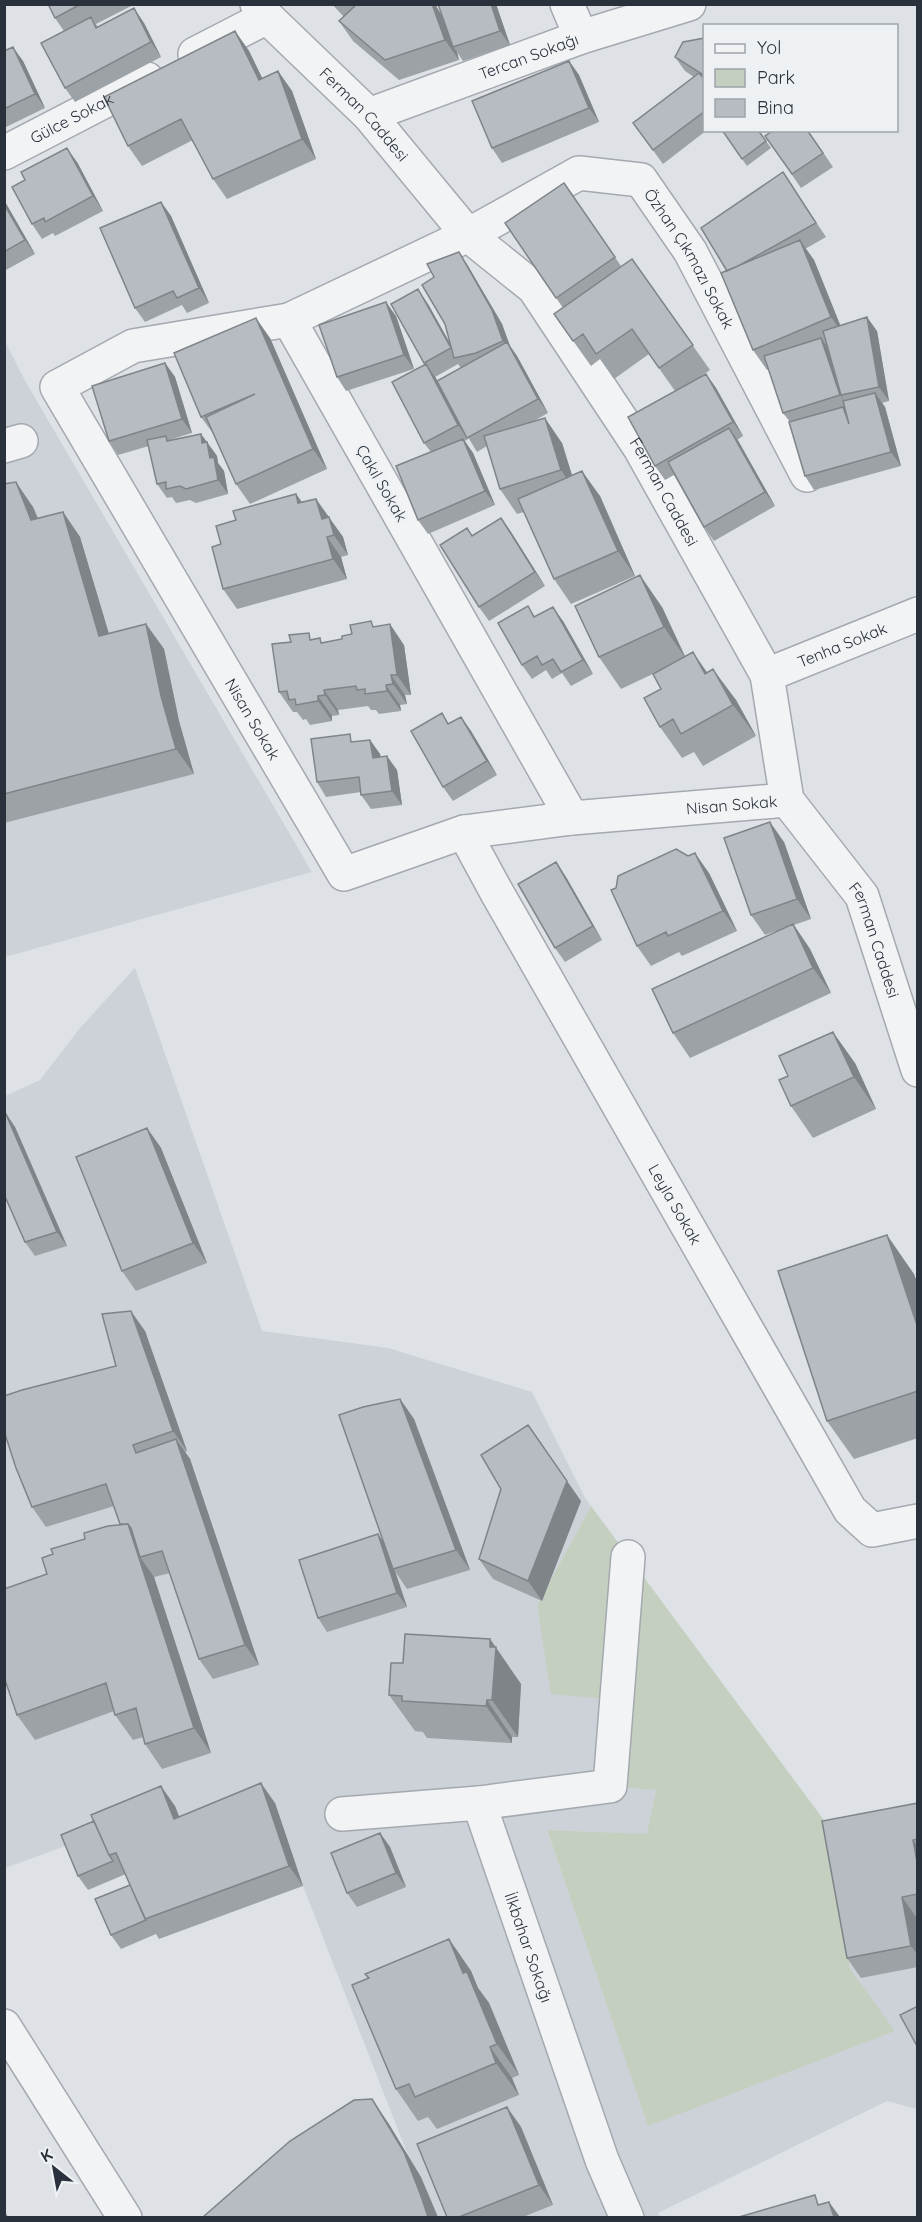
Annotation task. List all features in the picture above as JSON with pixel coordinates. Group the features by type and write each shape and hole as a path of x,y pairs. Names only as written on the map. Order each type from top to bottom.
{"street":[{"path":"567,4 581,37"},
{"name":"Tercan Sokağı","path":"369,115 581,37 689,4"},
{"name":"Ferman Caddesi","path":"262,11 369,115 468,235 534,288 640,448 768,675 787,800 862,896 917,1069"},
{"name":"Gülce Sokak","path":"4,153 262,11"},
{"name":"Özhan Çıkmazı Sokak","path":"468,235 579,173 641,180 690,251 807,475"},
{"path":"289,320 468,235"},
{"name":"Çakıl Sokak","path":"289,320 572,818"},
{"name":"Nisan Sokak","path":"289,320 133,346 57,387 344,874 464,832 572,818 787,800"},
{"name":"Tenha Sokak","path":"768,675 918,614"},
{"name":"Leyla Sokak","path":"464,832 850,1510 872,1530 918,1521"},
{"path":"342,1814 479,1803 610,1786 628,1557"},
{"name":"İlkbahar Sokağı","path":"479,1803 602,2160 627,2217"},
{"path":"4,2026 125,2217"}],"shaded area":[{"path":"4,339 24,379 312,872 5,957"},
{"path":"135,968 262,1331 388,1348 532,1392 591,1506 537,1605 618,1700 656,1790 648,1835 547,1830 648,2125 894,2031 850,1969 835,1835 917,1817 917,2109 887,2101 658,2213 660,2217 432,2217 303,1886 275,1804 188,1839 175,1806 5,1868 5,1096 40,1080 80,1028"}],"green space":[{"path":"591,1506 835,1835 850,1969 895,2031 648,2126 547,1830 647,1834 656,1790 610,1786 618,1700 551,1694 537,1605"}],"building":[{"path":"48,4 81,4 55,18"},
{"path":"357,4 432,4 445,40 385,60 339,21"},
{"path":"438,4 491,4 500,31 453,47"},
{"path":"134,8 151,42 65,88 41,43 91,17 96,28"},
{"path":"235,31 259,80 278,71 302,139 213,179 181,119 128,146 104,97"},
{"path":"703,38 703,75 675,57 683,42"},
{"path":"13,47 35,94 4,109 4,51"},
{"path":"569,61 589,108 492,148 472,101"},
{"path":"699,73 703,78 703,112 653,150 633,123"},
{"path":"723,132 759,132 766,141 742,159"},
{"path":"771,132 808,132 823,153 792,174 765,136"},
{"path":"67,148 93,196 45,222 44,218 32,224 12,187 25,180 21,172"},
{"path":"783,172 816,223 727,271 701,228"},
{"path":"564,183 615,257 556,298 505,223"},
{"path":"161,202 199,288 177,298 173,291 135,308 100,228"},
{"path":"4,204 25,240 4,252"},
{"path":"800,240 831,317 753,350 721,273"},
{"path":"459,252 492,310 503,341 476,353 454,358 445,324 422,285 434,277 427,264"},
{"path":"632,259 693,345 659,368 632,329 596,354 583,334 573,341 554,314"},
{"path":"418,289 451,348 424,363 391,304"},
{"path":"386,302 404,355 337,377 319,325"},
{"path":"867,317 879,387 841,395 823,331"},
{"path":"256,318 313,449 236,484 206,417 255,394 201,417 174,353"},
{"path":"821,338 840,395 783,413 764,356"},
{"path":"507,342 538,399 467,438 437,381"},
{"path":"165,363 182,419 109,441 92,386"},
{"path":"426,364 458,425 424,443 392,382"},
{"path":"706,374 733,422 655,466 628,417"},
{"path":"875,393 891,452 805,476 789,422 843,407 849,424 843,401"},
{"path":"545,418 561,470 500,489 484,436"},
{"path":"729,428 765,492 704,527 668,462"},
{"path":"201,434 202,443 207,442 210,458 214,457 218,480 186,489 180,486 166,489 166,482 157,484 147,440 166,436 167,441"},
{"path":"463,439 485,491 418,520 396,466"},
{"path":"582,471 618,551 554,579 518,499"},
{"path":"16,482 31,520 63,512 99,636 146,624 161,696 176,749 4,794 4,484"},
{"path":"296,494 298,503 316,499 322,519 329,517 334,535 327,537 333,559 223,589 212,547 221,544 216,526 236,520 233,511"},
{"path":"501,518 535,572 479,607 440,545 467,528 472,536"},
{"path":"640,575 664,627 599,657 575,606"},
{"path":"528,606 534,617 553,607 583,660 561,672 553,659 542,665 537,656 522,665 498,623"},
{"path":"371,621 373,627 390,624 397,675 391,675 393,684 386,685 387,691 365,694 365,689 357,690 356,686 324,690 325,695 318,696 318,701 296,705 295,699 289,700 287,691 279,692 272,644 291,642 289,635 309,633 310,640 320,638 321,643 342,639 342,636 352,634 350,625"},
{"path":"693,652 705,674 713,669 733,705 681,734 673,719 660,727 644,698 661,689 653,674"},
{"path":"442,713 448,724 461,717 487,761 443,787 411,731"},
{"path":"350,734 351,742 370,740 373,758 387,756 392,791 361,795 359,777 317,782 311,739"},
{"path":"770,822 797,899 751,915 724,838"},
{"path":"676,849 688,856 695,853 723,911 668,936 666,932 637,946 611,890 616,888 618,876"},
{"path":"556,862 593,926 555,948 518,884"},
{"path":"793,924 813,968 673,1033 652,989"},
{"path":"833,1032 854,1077 791,1106 779,1080 788,1076 779,1056"},
{"path":"5,1112 57,1232 25,1242 4,1194"},
{"path":"147,1128 193,1243 122,1271 76,1157"},
{"path":"887,1235 918,1328 918,1391 827,1421 778,1271"},
{"path":"131,1311 173,1431 133,1445 136,1453 176,1439 245,1645 199,1659 162,1551 140,1557 131,1528 128,1524 120,1524 106,1484 32,1507 4,1431 4,1396 116,1366 102,1314"},
{"path":"400,1399 456,1550 393,1569 339,1415"},
{"path":"528,1425 567,1481 528,1581 479,1559 501,1489 481,1455"},
{"path":"128,1524 194,1728 145,1744 136,1708 115,1715 106,1683 17,1715 4,1677 4,1589 47,1574 42,1558 53,1554 51,1549 85,1539 84,1533 108,1526"},
{"path":"378,1534 397,1593 318,1618 299,1560"},
{"path":"405,1634 490,1639 490,1647 496,1647 492,1700 487,1700 486,1706 402,1701 402,1696 389,1695 391,1663 403,1663"},
{"path":"261,1783 289,1866 145,1919 116,1853 109,1855 91,1815 161,1786 174,1819"},
{"path":"918,1803 918,1839 913,1840 918,1867 918,1894 902,1897 911,1946 847,1958 822,1821"},
{"path":"94,1821 113,1861 78,1876 61,1835"},
{"path":"380,1833 396,1873 347,1893 331,1853"},
{"path":"130,1885 146,1920 111,1935 95,1899"},
{"path":"449,1939 463,1973 467,1972 497,2044 490,2047 496,2063 415,2097 409,2084 396,2089 352,1985 369,1978 365,1974"},
{"path":"918,2006 918,2048 900,2015"},
{"path":"372,2099 404,2152 428,2217 203,2217 290,2141 354,2100"},
{"path":"507,2107 539,2185 459,2217 447,2217 417,2144"},
{"path":"815,2195 818,2205 829,2202 834,2217 739,2217"}]}
